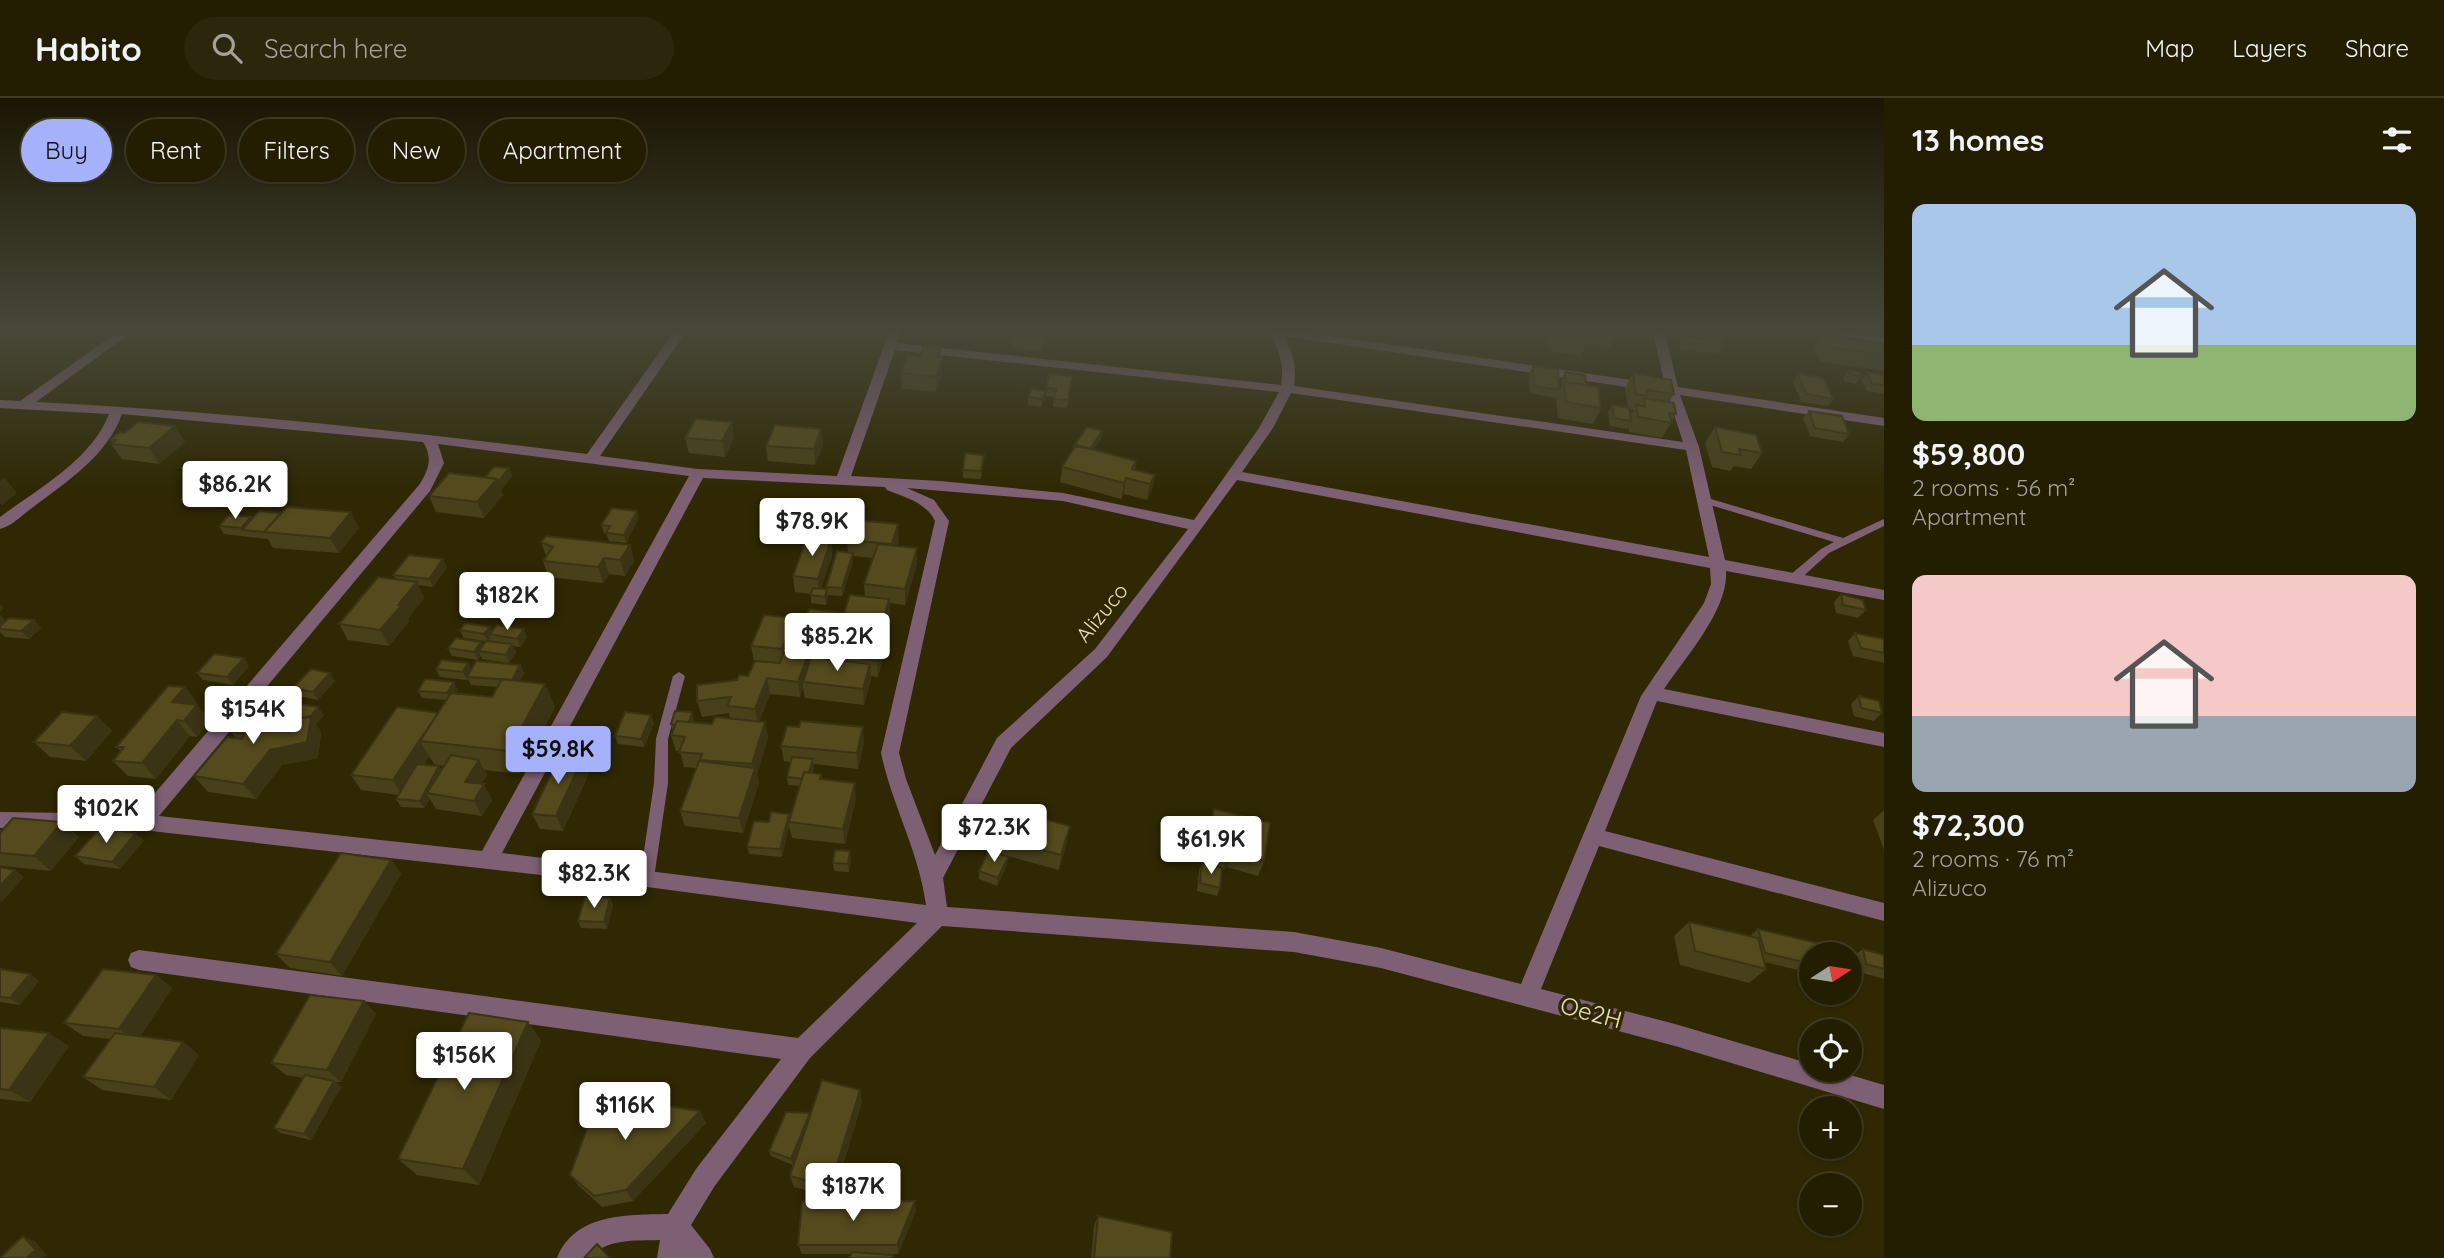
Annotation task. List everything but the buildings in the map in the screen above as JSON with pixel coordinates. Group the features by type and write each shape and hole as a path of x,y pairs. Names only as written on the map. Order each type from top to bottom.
{"street":[{"path":"23,405 54,383"},
{"path":"590,460 644,383"},
{"path":"842,482 877,383"},
{"path":"1233,383 1692,447"},
{"name":"Alizuco","path":"933,878 1004,743 1101,653 1234,475 1266,428 1288,383"},
{"path":"1626,383 1884,422"},
{"path":"1527,996 1652,693 1712,604 1719,584 1718,565 1692,447 1670,383"},
{"path":"0,404 117,410 427,438 698,473 940,485 1063,497 1198,526"},
{"path":"0,524 91,453 116,420 117,410"},
{"path":"142,822 425,488 435,473 438,460 436,448 427,438"},
{"path":"487,862 698,473"},
{"path":"1234,475 1884,595"},
{"path":"670,1258 676,1227 705,1178 802,1050 938,916 933,878 890,753 942,521 939,511 924,500 883,483"},
{"path":"1652,693 1884,740"},
{"name":"Oe2H","path":"0,820 142,822 647,878 938,916 1294,942 1381,958 1527,996 1675,1035 1884,1097"},
{"path":"1593,836 1884,912"},
{"path":"139,960 802,1050"},
{"path":"570,1258 592,1236 619,1228 676,1227"},
{"path":"676,1227 701,1258"}],"lane":[{"path":"1704,500 1844,542"},
{"path":"1794,578 1825,551 1884,522"},
{"path":"647,878 661,783 662,739 679,676"}]}
